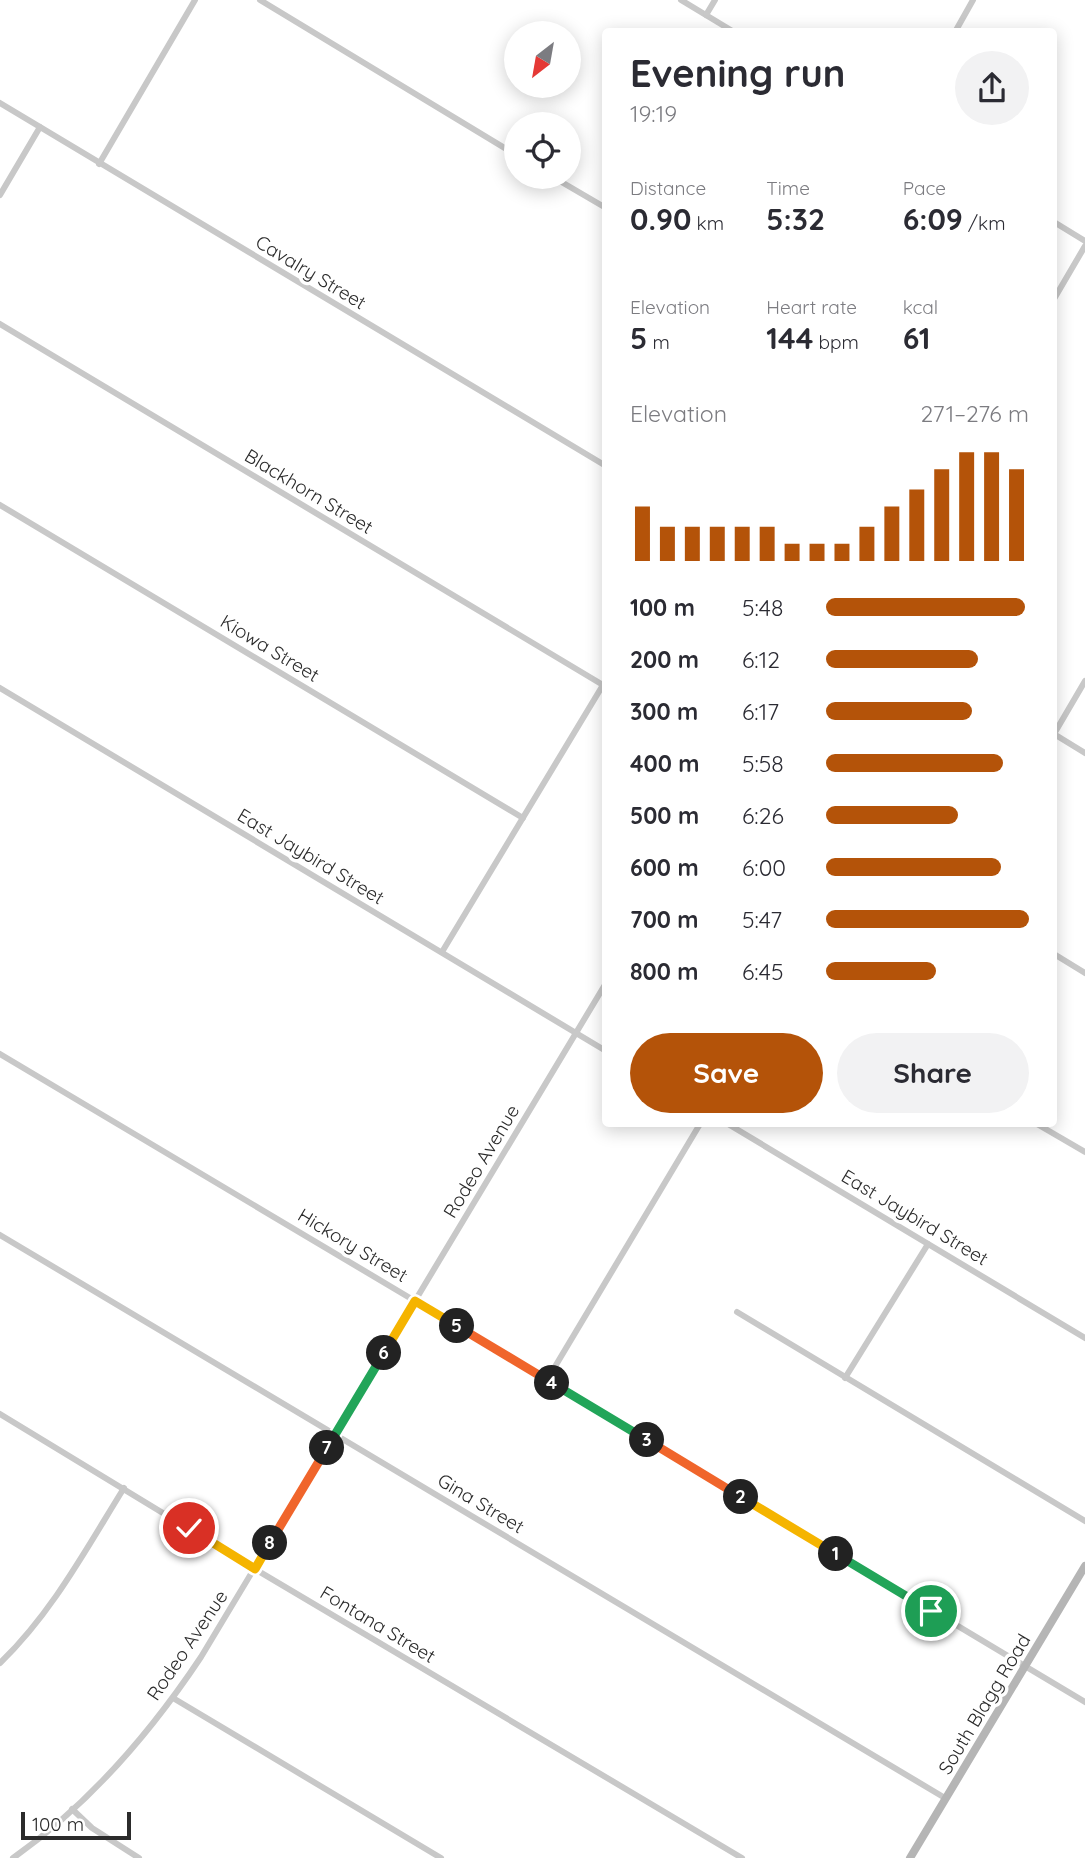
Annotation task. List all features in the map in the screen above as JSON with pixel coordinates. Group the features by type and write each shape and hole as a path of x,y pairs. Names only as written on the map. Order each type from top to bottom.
{"main road":[{"name":"South Blagg Road","path":"910,1858 1085,1566"}],"street":[{"path":"99,163 195,0"},
{"path":"260,0 504,148"},
{"path":"681,0 727,28"},
{"path":"706,15 715,0"},
{"path":"957,28 973,0"},
{"name":"Cavalry Street","path":"0,103 602,464"},
{"path":"0,195 40,127"},
{"path":"574,189 602,206"},
{"path":"1057,224 1085,243 1057,294"},
{"name":"Blackhorn Street","path":"0,324 602,681"},
{"name":"Kiowa Street","path":"0,505 523,818"},
{"path":"1057,729 1085,681"},
{"path":"443,953 602,685"},
{"name":"East Jaybird Street","path":"0,688 602,1048"},
{"path":"1057,736 1085,753"},
{"path":"1057,956 1085,973"},
{"name":"Rodeo Avenue","path":"13,1858 72,1809 108,1774 145,1734 201,1657 602,990"},
{"name":"Hickory Street","path":"0,1054 1085,1702"},
{"path":"547,1380 699,1127"},
{"name":"East Jaybird Street","path":"733,1127 1085,1338"},
{"path":"1042,1127 1085,1152"},
{"name":"Gina Street","path":"0,1235 945,1798"},
{"path":"845,1378 928,1244"},
{"path":"737,1312 1085,1521"},
{"name":"Fontana Street","path":"0,1414 728,1855 742,1858"},
{"path":"0,1663 39,1621 124,1488"},
{"path":"173,1698 441,1858"},
{"path":"72,1809 92,1828 139,1858"}],"route":[{"path":"189,1528 255,1569 415,1301 931,1611"}]}
